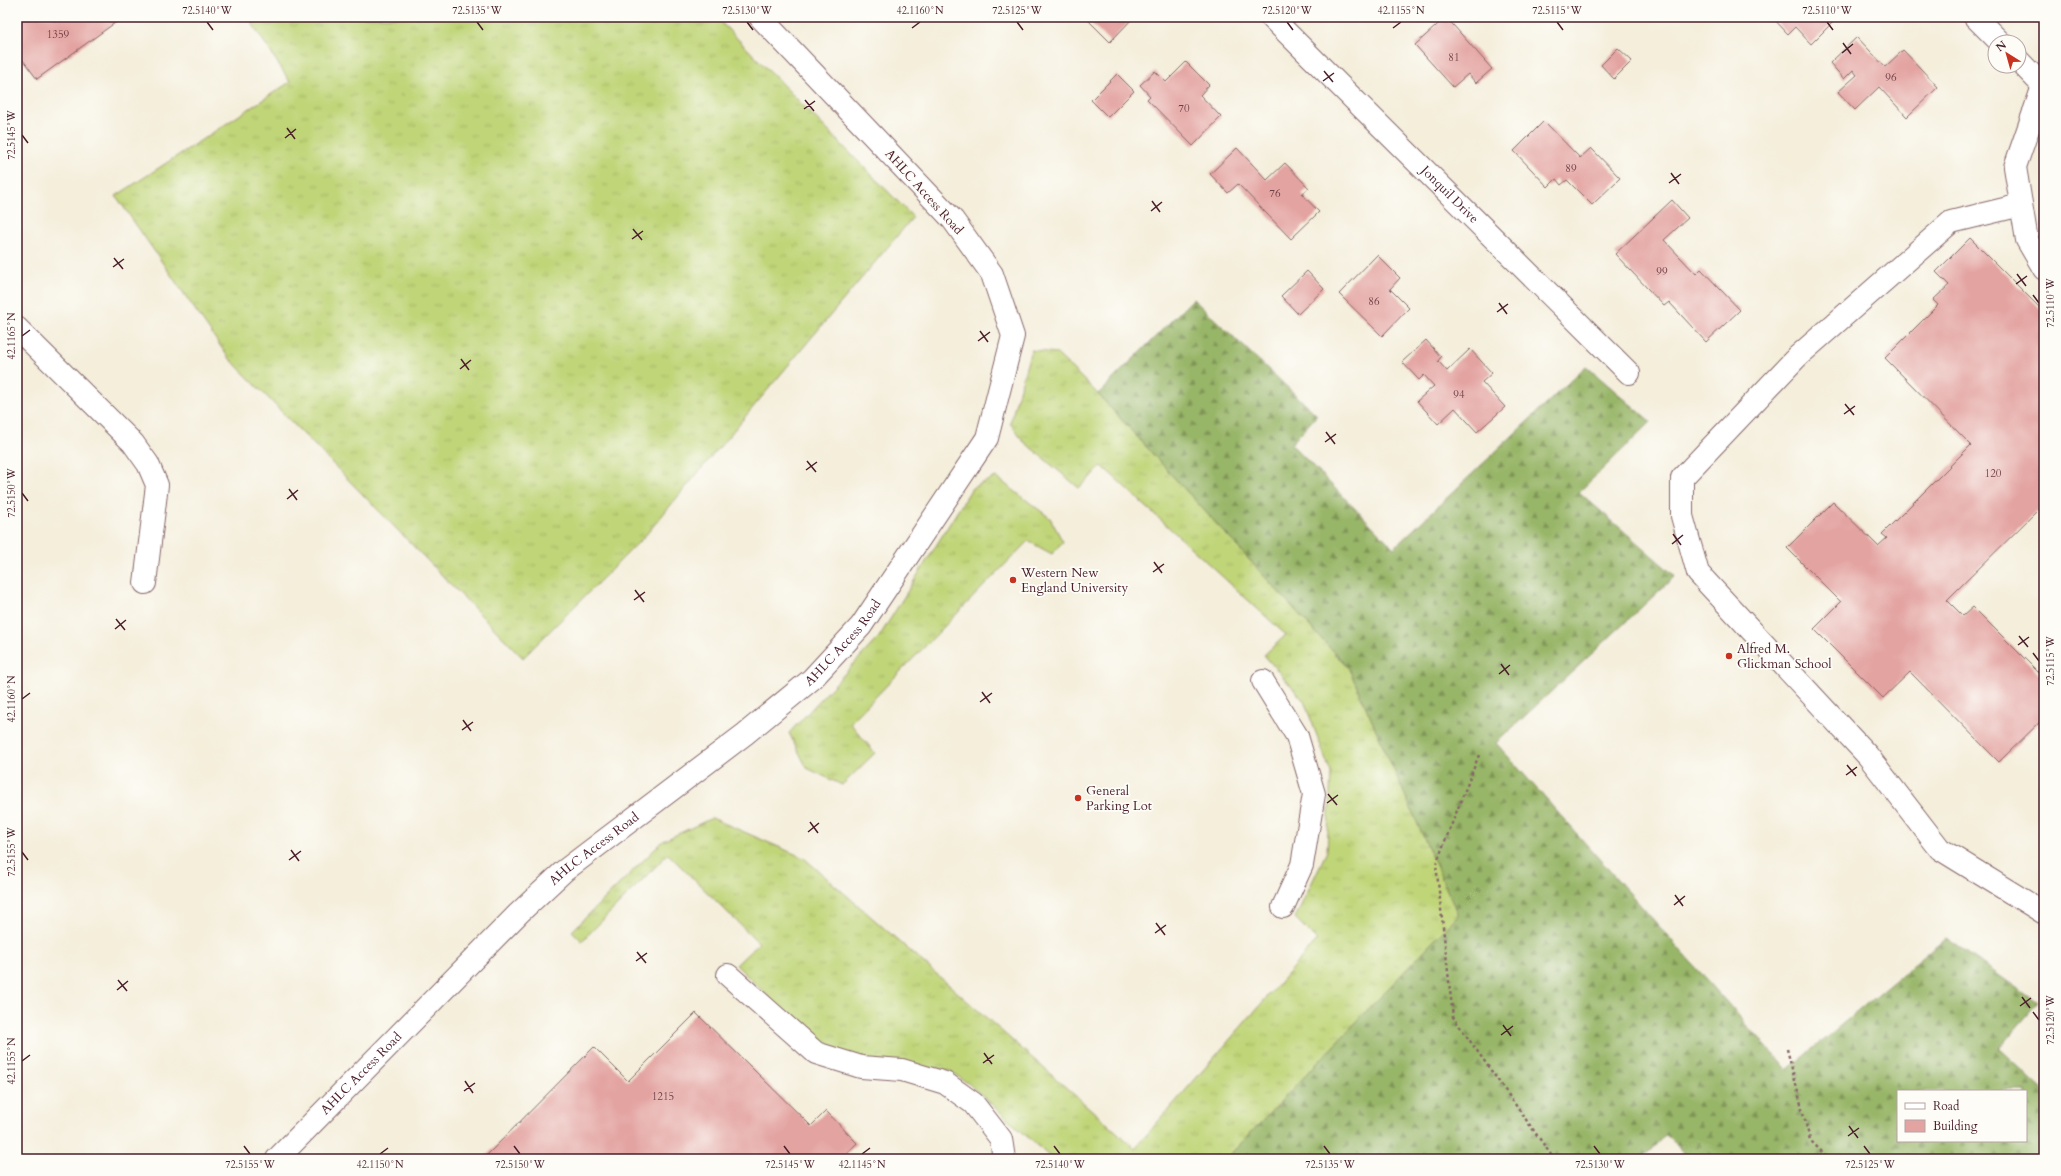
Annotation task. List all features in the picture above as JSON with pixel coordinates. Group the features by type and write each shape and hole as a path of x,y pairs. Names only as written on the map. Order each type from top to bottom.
{"street":[{"name":"AHLC Access Road","path":"277,1159 519,913 564,871 745,734 812,679 861,626 987,438 1013,336 992,274 953,220 760,17"},
{"name":"Jonquil Drive","path":"1271,17 1629,373"},
{"path":"1975,17 1992,34"},
{"path":"2027,69 2044,86 2015,167 2027,240 2044,269"},
{"path":"2021,205 1951,222 1797,357 1682,478 1682,516 1698,573 1868,756 1940,849 2044,913"},
{"path":"17,328 133,443 148,464 157,485 145,584"},
{"path":"1263,681 1297,736 1314,794 1302,865 1283,907"},
{"path":"728,975 816,1053 861,1067 902,1070 945,1083 973,1103 1001,1139 1004,1159"}],"path":[{"path":"1479,754 1436,864 1453,1017 1554,1159"},
{"path":"1787,1049 1810,1140 1829,1159"}],"green space":[{"path":"248,17 716,17 913,217 644,537 523,658 228,357 116,196 290,82"},
{"path":"1193,299 1317,415 1291,444 1394,548 1586,366 1651,422 1579,492 1675,576 1496,743 1787,1070 1946,938 2038,1003 1998,1049 2044,1091 2044,1159 1692,1159 1665,1135 1642,1159 1226,1159 1458,915 1349,669 1098,394"},
{"path":"1031,350 1056,353 1098,394 1349,669 1459,915 1226,1159 1052,1159 969,1084 950,1071 850,1059 820,1047 736,965 759,943 668,854 582,941 572,931 663,841 712,818 804,858 1135,1148 1317,940 1295,918 1327,851 1331,773 1304,701 1264,655 1286,635 1102,466 1079,488 1023,441 1010,423"},
{"path":"996,477 1050,518 1063,542 1052,554 1028,541 850,723 875,753 842,785 807,768 789,733 879,637 972,488"}],"building":[{"path":"17,17 123,17 37,79 17,52"},
{"path":"1085,17 1134,17 1110,42"},
{"path":"1446,17 1492,69 1476,83 1468,74 1453,87 1415,45"},
{"path":"1772,17 1838,17 1811,44 1795,27 1788,34"},
{"path":"1857,37 1885,67 1903,50 1938,87 1907,117 1879,87 1855,110 1838,92 1857,75 1853,70 1844,79 1830,63"},
{"path":"1618,48 1632,61 1614,79 1601,65"},
{"path":"1186,62 1209,85 1200,95 1221,117 1193,146 1147,99 1150,96 1140,85 1155,71 1166,82"},
{"path":"1117,74 1134,91 1108,117 1091,100"},
{"path":"1544,121 1580,158 1591,148 1620,178 1592,205 1567,180 1561,185 1556,179 1548,187 1514,151"},
{"path":"1237,148 1267,180 1285,163 1309,188 1302,194 1319,212 1291,239 1238,184 1228,193 1210,174"},
{"path":"1672,200 1688,218 1664,240 1696,274 1701,269 1740,310 1706,342 1669,302 1664,306 1615,254"},
{"path":"1970,238 2044,312 2044,504 1947,600 1963,616 1973,607 2044,678 2044,718 1999,762 1910,672 1883,698 1814,629 1841,602 1787,548 1833,502 1878,546 1887,538 1882,534 1971,445 1885,358 1938,305 1933,300 1949,285 1936,272"},
{"path":"1377,255 1400,278 1390,289 1409,308 1382,336 1339,294"},
{"path":"1307,271 1324,289 1298,314 1281,296"},
{"path":"1426,340 1441,357 1438,361 1447,371 1470,349 1492,373 1482,382 1505,407 1477,432 1455,408 1438,424 1417,401 1434,386 1424,375 1419,380 1402,362"},
{"path":"696,1013 811,1126 826,1111 857,1143 842,1159 483,1159 594,1047 628,1081"}],"place":[{"name":"Western New England University","path":"1013,580"},
{"name":"Alfred M. Glickman School","path":"1729,656"},
{"name":"General Parking Lot","path":"1078,798"}]}
